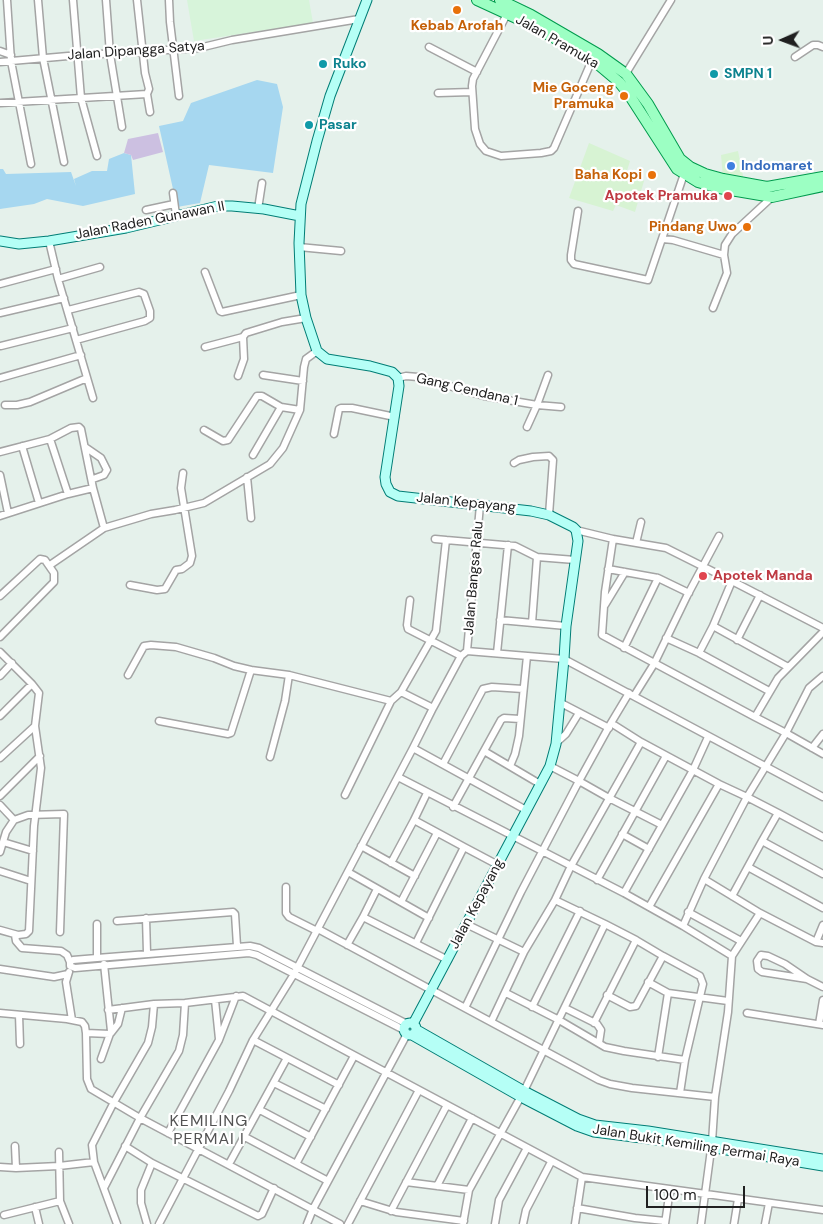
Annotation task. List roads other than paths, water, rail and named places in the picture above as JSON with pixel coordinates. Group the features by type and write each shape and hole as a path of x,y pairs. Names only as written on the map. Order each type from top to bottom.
{"main road":[{"name":"Jalan Pramuka","path":"477,0 507,5 622,78 671,161 677,169 698,182 719,188 772,197 823,186"},
{"name":"Jalan Pramuka","path":"529,19 598,54 648,104 680,159 690,167 722,179 767,187 823,177"}],"street":[{"path":"7,0 11,58 31,164"},
{"path":"38,0 43,58 64,162"},
{"path":"73,0 81,98 97,156"},
{"path":"106,0 110,54 122,127"},
{"path":"137,0 150,112"},
{"path":"169,0 179,96"},
{"path":"367,0 330,96 302,204 299,247 302,295 306,318 317,351 327,358 392,372 398,378"},
{"path":"622,78 671,0"},
{"path":"507,5 473,79 472,92 475,129 480,144 486,150 501,156 548,152 554,148 592,60"},
{"name":"Jalan Dipangga Satya","path":"0,62 11,58 43,58 142,52 173,48 199,48 232,40 360,19"},
{"path":"795,57 813,45 823,47"},
{"path":"429,47 477,72"},
{"path":"0,51 11,58"},
{"path":"438,93 472,92"},
{"path":"0,103 147,94"},
{"path":"578,210 571,255 571,260 574,264 648,280 684,174"},
{"path":"258,208 262,183"},
{"path":"173,193 176,215"},
{"path":"713,308 727,273 724,255 725,245 732,234 772,197"},
{"path":"146,210 174,204"},
{"name":"Jalan Raden Gunawan II","path":"0,241 19,244 126,228 218,206 258,208 300,216"},
{"path":"663,239 673,240 724,255"},
{"path":"49,240 58,279 93,398"},
{"path":"299,247 341,251"},
{"path":"58,279 100,267"},
{"path":"0,284 56,269"},
{"path":"205,272 222,312 271,300 302,295"},
{"path":"68,310 139,292 144,294 150,311 150,318 145,322 76,340"},
{"path":"0,313 64,298"},
{"path":"205,348 243,337 246,333 282,322 306,318"},
{"path":"1,346 73,328"},
{"path":"238,376 243,363 243,337"},
{"path":"50,565 104,528 151,514 204,503 270,464 283,448 300,410 306,359 317,351"},
{"path":"0,378 81,355"},
{"path":"263,375 302,381"},
{"name":"Gang Cendana 1","path":"527,427 548,375"},
{"name":"Gang Cendana 1","path":"398,378 406,376 418,377 484,396 560,407"},
{"path":"5,405 30,402 87,378"},
{"name":"Jalan Kepayang","path":"398,378 399,386 395,417 385,477 390,492 398,496 531,510 549,515 573,527 576,530 578,541 566,626 556,744 550,766 410,1030"},
{"path":"204,430 223,441 228,440 257,396 262,396 281,407 300,410"},
{"path":"253,455 281,407"},
{"path":"334,434 339,409 341,408 352,408 395,417"},
{"path":"0,452 50,438 71,428 79,427 104,528"},
{"path":"50,438 68,494"},
{"path":"22,446 38,503"},
{"path":"85,446 101,458 107,470 104,475 92,480"},
{"path":"514,463 533,457 549,456 554,460 549,515"},
{"path":"130,586 157,590 165,589 176,570 182,569 190,563 192,556 184,508 183,473"},
{"path":"0,476 8,513"},
{"path":"247,477 251,518"},
{"path":"0,516 93,488"},
{"name":"Jalan Bangsa Ralu","path":"467,651 480,505"},
{"path":"636,543 641,522"},
{"path":"576,530 613,540 666,548 823,628"},
{"path":"465,1008 542,851 579,781 610,726 654,664 689,592 720,536"},
{"path":"435,539 515,546 537,557 575,560"},
{"path":"345,795 392,701 402,692 436,630 446,540"},
{"path":"613,540 603,608 602,635 823,754"},
{"path":"497,653 508,545"},
{"path":"532,623 537,557"},
{"path":"0,596 40,559 44,559 50,565 55,577 54,582 0,636"},
{"path":"608,569 658,578 689,592"},
{"path":"603,608 625,572"},
{"path":"624,648 658,578"},
{"path":"699,653 732,581"},
{"path":"737,640 760,595"},
{"path":"410,600 406,625 408,629 461,656"},
{"path":"500,620 566,626"},
{"path":"713,626 788,667"},
{"path":"756,717 778,678 823,632"},
{"path":"666,638 699,653 769,691"},
{"path":"128,675 144,646 176,647 251,670 289,674 392,701"},
{"path":"159,1224 229,1092 253,1040 298,968 433,708 461,656 467,651 564,659 823,797"},
{"path":"0,652 37,690 39,697 35,726 40,756 28,931 24,935 14,935 0,930"},
{"path":"510,766 519,736 527,656"},
{"path":"0,676 12,663"},
{"path":"159,721 231,733 251,670"},
{"path":"270,757 285,701 289,674"},
{"path":"684,926 688,912 704,879 747,797 786,733 809,688 823,676"},
{"path":"0,716 32,684"},
{"path":"443,764 483,689 492,687 523,689"},
{"path":"402,692 433,708"},
{"path":"559,702 610,726 823,837"},
{"path":"556,744 566,734 579,712"},
{"path":"454,807 502,720 504,718 520,719"},
{"path":"0,758 35,726"},
{"path":"812,748 823,734"},
{"path":"624,893 693,770 708,736"},
{"path":"491,1022 524,952 555,900 571,866 641,742"},
{"path":"413,748 526,810"},
{"path":"484,751 540,784"},
{"path":"0,796 40,756"},
{"path":"598,880 666,756"},
{"path":"550,766 662,825"},
{"path":"398,777 624,893 684,926 732,956"},
{"path":"649,907 719,784"},
{"path":"391,862 427,793"},
{"path":"0,805 14,820"},
{"path":"732,896 778,813"},
{"path":"0,852 9,826 14,820 22,816 35,814 64,814 60,932"},
{"path":"414,820 498,865"},
{"path":"401,902 437,833"},
{"path":"622,834 649,849"},
{"path":"762,841 823,874"},
{"path":"3,842 33,851"},
{"path":"361,846 415,876"},
{"path":"416,943 464,847"},
{"path":"748,867 823,908"},
{"path":"0,871 31,881"},
{"path":"348,872 429,918"},
{"path":"704,879 760,913 820,942 823,925"},
{"path":"286,887 286,913 288,917 347,945 610,1084 715,1097"},
{"path":"347,945 377,889"},
{"path":"555,900 636,940 700,976 703,984 685,1060 680,1093"},
{"path":"532,1007 580,911"},
{"path":"117,921 233,912 235,914 237,946"},
{"path":"688,912 741,941"},
{"path":"701,1224 712,1145 715,1097 732,956 760,913"},
{"path":"362,917 448,960"},
{"path":"146,918 147,954"},
{"path":"97,924 100,958 105,966 110,1034"},
{"path":"466,924 524,952"},
{"path":"360,1201 392,1211 463,1222 469,1190 522,1094 605,924"},
{"path":"14,935 22,948 61,951 67,955 71,965"},
{"path":"594,1023 636,940"},
{"path":"72,1020 66,982 73,960 237,946 259,948 410,1030"},
{"path":"71,965 105,966 249,953 256,954 410,1030"},
{"path":"807,979 762,972 758,969 757,961 760,956 764,955 785,964 823,987"},
{"path":"607,995 630,1007 634,1007 663,956"},
{"path":"0,969 54,977 68,974"},
{"path":"648,982 668,993 728,1001"},
{"path":"506,993 606,1047 624,1052 685,1060"},
{"path":"658,1057 668,993"},
{"path":"168,1133 219,1040 236,996"},
{"path":"108,1010 243,996 582,1177 823,1210"},
{"path":"215,1000 219,1040"},
{"path":"747,1013 821,1024 823,1000"},
{"path":"104,1188 140,1118 179,1051 183,1035 186,1003"},
{"path":"117,1224 94,1162 92,1149 94,1141 114,1102 148,1043 152,1027 154,1004"},
{"path":"100,1059 110,1034 118,1024 122,1008"},
{"path":"565,1008 594,1023 601,1030 599,1043"},
{"path":"0,1013 72,1020 84,1024 89,1087 140,1118 340,1224"},
{"path":"19,1015 20,1044"},
{"path":"307,1224 313,1209 410,1030"},
{"name":"Jalan Bukit Kemiling Permai Raya","path":"410,1030 522,1094 595,1125 648,1131 823,1166"},
{"path":"86,1033 110,1034"},
{"path":"253,1040 339,1085"},
{"path":"296,1164 354,1056"},
{"path":"229,1164 287,1058"},
{"path":"274,1083 326,1109"},
{"path":"348,1224 419,1090"},
{"path":"392,1211 447,1105"},
{"path":"260,1110 311,1137"},
{"path":"437,1186 472,1118"},
{"path":"245,1137 328,1181"},
{"name":"Jalan Bukit Kemiling Permai Raya","path":"712,1145 823,1159"},
{"path":"15,1146 16,1168"},
{"path":"125,1146 152,1163 258,1216 262,1214 274,1188"},
{"path":"495,1224 499,1200 527,1148"},
{"path":"59,1152 60,1201 69,1224"},
{"path":"0,1167 59,1166 94,1162"},
{"path":"524,1224 526,1210 552,1162"},
{"path":"147,1224 141,1203 142,1190 152,1163"},
{"path":"575,1224 582,1177"},
{"path":"406,1182 469,1190"},
{"path":"577,1208 634,1221 665,1223 670,1189"},
{"path":"734,1224 738,1198"},
{"path":"4,1215 60,1201"},
{"path":"765,1224 769,1203"},
{"path":"35,1207 39,1224"}],"place":[{"name":"Kebab Arofah","path":"457,10"},
{"name":"Ruko","path":"323,64"},
{"name":"SMPN 1","path":"714,74"},
{"name":"Mie Goceng Pramuka","path":"624,96"},
{"name":"Pasar","path":"309,125"},
{"name":"Indomaret","path":"731,166"},
{"name":"Baha Kopi","path":"652,175"},
{"name":"Apotek Pramuka","path":"728,196"},
{"name":"Pindang Uwo","path":"747,227"},
{"name":"Apotek Manda","path":"703,576"}],"district":[{"name":"KEMILING PERMAI I","path":"209,1131"}]}
